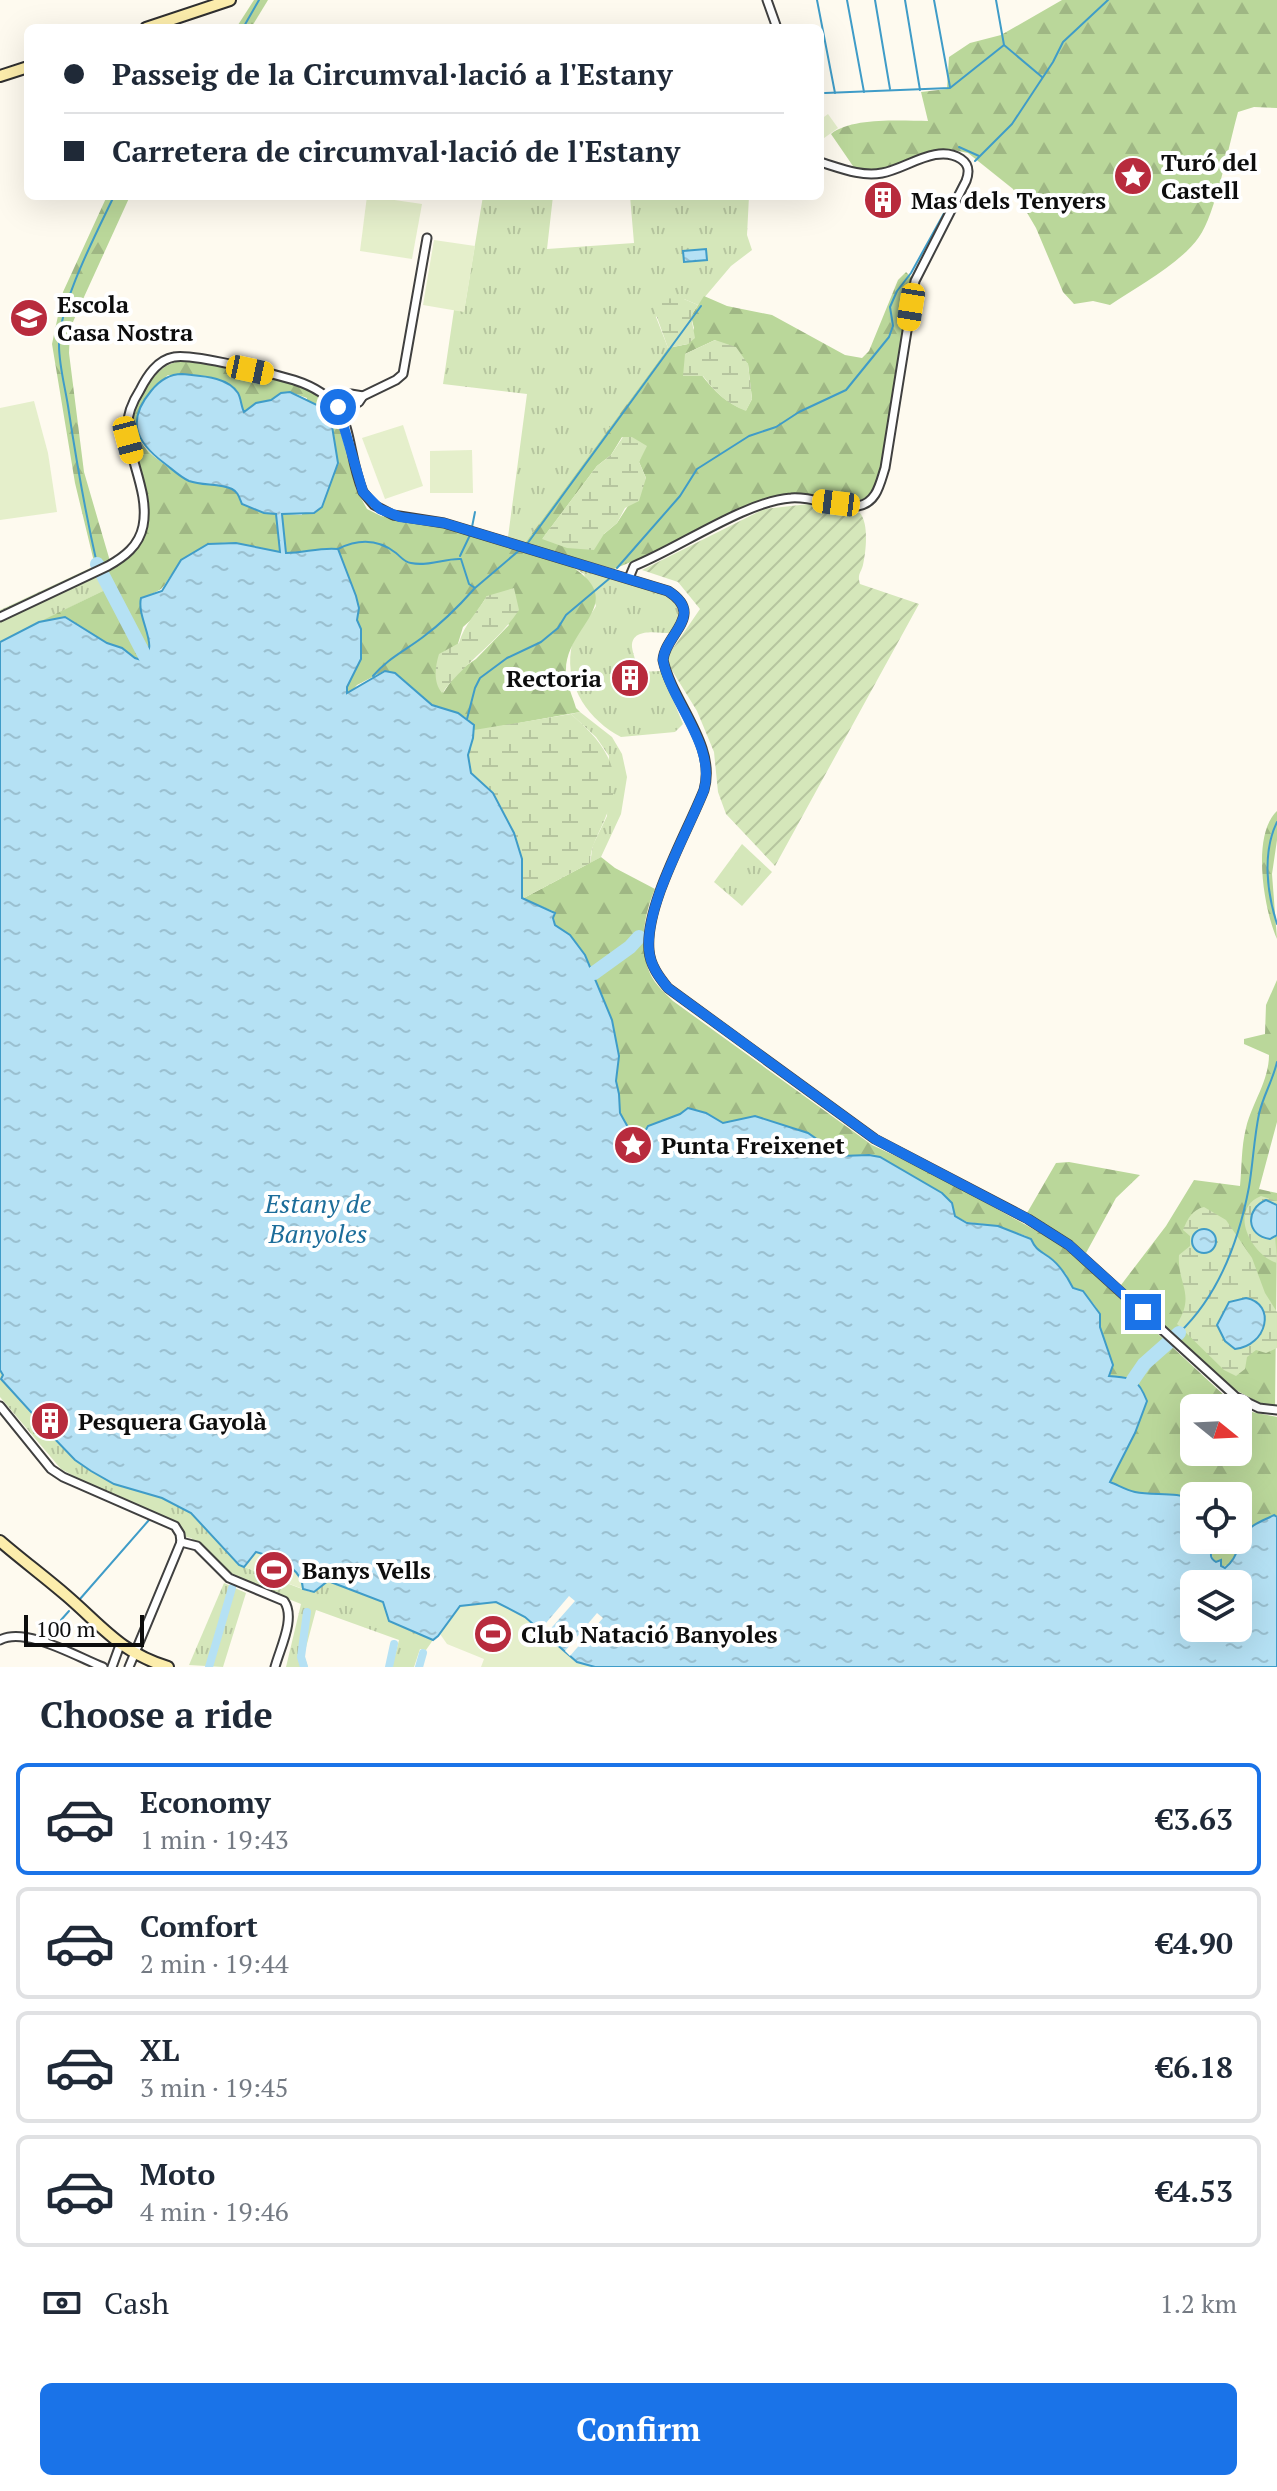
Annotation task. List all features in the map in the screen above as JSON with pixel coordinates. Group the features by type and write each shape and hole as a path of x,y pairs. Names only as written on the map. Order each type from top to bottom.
{"street":[{"path":"158,24 230,0"},
{"path":"767,0 776,24"},
{"path":"0,76 24,68"},
{"path":"629,578 634,566 761,505 792,498 858,506 877,494 885,468 915,281 966,181 968,169 960,158 943,154 882,173 858,173 824,163"},
{"path":"340,411 403,374 427,238"},
{"path":"0,617 87,577 129,553 144,524 143,501 127,430 132,402 155,368 174,357 197,358 284,377 331,398 340,411 357,476 369,501 393,515 444,523 629,578 677,596 683,606 683,622 664,651 663,660 700,747 707,775 704,790 651,923 649,952 660,979 675,994 875,1139 1028,1219 1069,1245 1236,1397 1259,1408 1277,1410"},
{"path":"331,398 351,394 363,396"},
{"path":"0,1406 51,1469 175,1526 181,1542 129,1667"},
{"path":"0,1541 120,1645 134,1655 168,1667"},
{"path":"181,1542 197,1546 229,1578 284,1601 289,1612 288,1621 275,1667"},
{"path":"0,1640 20,1635 103,1667"},
{"path":"112,1667 120,1645"}],"green space":[{"path":"254,0 268,0 253,24 239,24"},
{"path":"1062,0 1277,0 1277,108 1254,107 1238,112 1216,196 1199,237 1170,266 1110,305 1093,301 1074,304 1063,292 1036,228 1013,189 968,153 949,149 883,169 855,169 831,134 864,122 928,121 921,92 947,89 949,57 970,43 1001,35"},
{"path":"828,114 838,128 824,138 824,117"},
{"path":"105,200 128,200 70,329 69,353 84,472 112,568 133,554 144,537 148,519 136,460 133,419 141,398 158,373 170,364 191,361 291,383 309,390 332,409 356,489 367,509 381,516 455,530 569,565 587,579 595,591 595,603 574,641 566,672 576,708 580,712 474,731 467,719 432,705 384,671 347,693 361,659 361,629 357,620 359,608 356,596 338,549 286,554 282,514 302,515 307,398 290,392 256,403 244,412 240,402 207,376 168,375 142,405 138,415 139,437 145,448 177,473 233,490 238,493 242,504 264,513 276,513 280,552 225,543 213,544 190,556 161,589 141,598 151,651 141,660 65,617 39,622 107,589 101,564 95,566 75,483 52,344 63,292","holes":["487,596 509,625 476,659 458,671 443,693 463,627"]},
{"path":"366,200 422,204 412,259 360,251"},
{"path":"482,200 553,200 547,249 634,243 630,200 749,200 747,235 752,250 731,266 698,305 684,299 656,317 668,348 525,543 508,537 527,394 443,384 454,310 464,311"},
{"path":"434,240 475,246 464,312 423,305"},
{"path":"906,272 912,278 882,468 868,497 857,503 792,495 614,569 525,543 668,348 688,344 694,328 691,316 704,296 727,306 772,315 845,355 862,358 869,351 898,280","holes":["715,340 748,364 752,399 746,410 719,394 685,354","622,437 643,450 639,462 646,478 617,523 604,534 543,538 597,466 611,455"]},
{"path":"660,298 684,299 698,305 691,316 695,338 688,344 668,348 653,306"},
{"path":"715,340 736,347 748,364 752,399 746,411 722,397 703,376 683,376 685,354"},
{"path":"34,401 48,453 57,512 0,520 0,408"},
{"path":"403,425 423,486 385,499 362,438"},
{"path":"623,437 632,437 647,446 639,462 646,478 639,501 625,508 617,523 604,534 594,550 567,548 542,539 597,466 611,455"},
{"path":"472,450 473,493 430,493 430,451"},
{"path":"809,504 860,513 866,538 860,584 919,604 775,866 726,814 718,792 714,752 697,711 668,664 667,657 700,609 678,582 642,570 764,509"},
{"path":"339,552 356,596 359,608 357,620 361,629 361,659 347,693 385,671 404,680 437,708 468,719 474,730 571,714 602,747 613,772 612,800 593,845 590,863 522,899 343,699"},
{"path":"101,563 107,589 0,642 0,610"},
{"path":"569,565 665,593 674,602 679,618 674,628 669,633 640,634 632,647 637,672 661,671 683,724 675,732 621,737 599,722 582,701 572,677 571,650 596,606 584,574"},
{"path":"514,588 519,610 442,693 436,674 439,654 459,643 467,624 487,596"},
{"path":"580,712 612,737 622,754 627,777 621,814 601,857 590,863 593,845 607,816 609,756 596,737 571,714"},
{"path":"1277,811 1272,874 1277,939 1264,892 1262,854 1269,822"},
{"path":"742,844 772,872 742,906 714,882"},
{"path":"601,857 655,889 647,911 644,948 649,972 673,1001 872,1145 936,1175 1071,1253 1223,1394 1180,1394 1180,1466 1252,1466 1252,1412 1277,1417 1277,1517 1252,1529 1252,1482 1180,1482 1180,1496 1134,1492 1110,1481 1135,1433 1147,1401 1136,1382 1108,1376 1113,1365 1100,1326 1099,1313 1088,1299 1073,1288 1066,1274 1050,1257 1037,1251 1026,1236 998,1226 967,1222 955,1216 942,1193 880,1157 841,1156 808,1133 755,1116 723,1123 706,1113 688,1108 648,1126 634,1152 629,1152 629,1129 620,1113 616,1081 619,1056 612,1020 585,955 570,935 555,925 553,911 522,899"},
{"path":"1277,980 1277,1122 1259,1189 1277,1193 1277,1205 1273,1203 1277,1235 1275,1406 1260,1403 1252,1399 1252,1394 1243,1394 1230,1387 1121,1285 1166,1226 1194,1180 1240,1186 1246,1128 1266,1074 1269,1055 1244,1044 1244,1039 1265,1034 1266,1005"},
{"path":"1069,1162 1140,1175 1116,1198 1086,1253 1027,1213 1056,1163"},
{"path":"1261,1196 1277,1201 1277,1205 1273,1203 1277,1263 1259,1252 1247,1232 1246,1211"},
{"path":"1204,1207 1226,1220 1252,1258 1265,1293 1277,1312 1277,1348 1266,1353 1256,1350 1247,1357 1245,1369 1236,1376 1224,1370 1177,1324 1185,1305 1179,1255 1190,1246 1190,1236 1183,1230 1191,1215","holes":["1220,1329 1262,1334 1241,1348 1225,1341"]},
{"path":"0,1370 1,1378 40,1422 45,1420 54,1430 51,1435 75,1460 114,1484 162,1498 191,1513 239,1565 310,1592 328,1581 376,1597 383,1602 397,1625 433,1640 426,1650 420,1649 414,1667 392,1667 399,1640 316,1610 304,1655 308,1667 286,1667 301,1604 243,1581 222,1568 191,1538 186,1537 178,1524 61,1469 0,1397"},
{"name":"Banys Vells","path":"256,1552 293,1569 303,1589 244,1567"},
{"path":"1212,1554 1237,1554 1233,1563 1222,1567 1213,1560"},
{"path":"224,1583 246,1593 223,1667 189,1665"},
{"name":"Club Natació Banyoles","path":"496,1602 525,1617 577,1662 595,1667 481,1667 484,1659 447,1644 440,1634 460,1606"}],"water":[{"path":"706,249 707,260 684,262 683,251"},
{"name":"Estany de Banyoles","path":"177,374 205,376 227,383 238,393 244,412 256,403 290,392 317,405 329,417 338,463 322,507 314,513 282,514 286,553 338,549 356,596 359,608 357,620 361,629 361,659 347,693 385,671 395,673 432,705 458,713 474,725 468,755 471,773 493,793 514,833 522,859 522,898 555,913 555,925 570,935 585,955 612,1020 619,1056 616,1081 620,1113 629,1129 629,1152 633,1152 648,1126 688,1108 706,1113 723,1123 755,1116 808,1133 841,1156 880,1157 942,1193 952,1203 955,1216 967,1223 998,1226 1031,1239 1036,1248 1060,1267 1073,1288 1083,1291 1100,1314 1100,1327 1113,1365 1109,1376 1132,1380 1140,1387 1147,1401 1110,1482 1135,1492 1180,1496 1180,1554 1211,1554 1216,1562 1221,1560 1221,1566 1225,1568 1235,1554 1252,1554 1254,1525 1274,1515 1277,1517 1277,1667 595,1667 577,1662 525,1617 496,1602 460,1606 433,1640 389,1621 383,1602 328,1581 314,1592 303,1589 293,1569 271,1557 256,1552 244,1567 239,1565 191,1513 162,1498 114,1484 75,1460 51,1435 53,1430 45,1421 40,1422 1,1379 0,642 39,622 65,617 141,660 147,655 149,641 140,606 141,598 162,591 181,560 208,544 236,543 280,552 276,514 264,513 242,504 232,489 186,479 154,455 141,439 137,421 143,402 161,381"},
{"path":"1266,1200 1277,1205 1277,1235 1270,1239 1256,1233 1251,1222 1254,1209"},
{"path":"1204,1229 1215,1236 1216,1241 1209,1252 1204,1253 1193,1246 1192,1241 1199,1230"},
{"path":"1246,1298 1262,1308 1264,1325 1255,1341 1235,1349 1225,1341 1217,1325 1229,1302"}],"pier":[{"path":"569,1596 575,1601 546,1634 540,1630"},
{"path":"597,1613 603,1618 570,1656 565,1651"}],"waterway":[{"path":"245,24 259,0"},
{"path":"817,0 822,24"},
{"path":"847,0 864,92"},
{"path":"875,0 890,89"},
{"path":"905,0 920,90"},
{"path":"934,0 950,87"},
{"path":"996,0 1004,45"},
{"path":"975,161 1012,124 1063,42 1108,0"},
{"path":"824,36 835,93"},
{"path":"825,93 950,88 1004,45 1042,77"},
{"path":"959,147 979,156"},
{"path":"617,568 680,496 697,469 749,436 776,427 799,412 846,390 889,337 893,326 890,307 897,291 911,273 963,179"},
{"path":"97,564 59,345 72,290 112,200"},
{"path":"527,544 701,306"},
{"path":"472,527 475,512"},
{"path":"460,556 471,533"},
{"path":"338,549 353,543 368,542 389,548 411,563 461,559 469,584 475,588 522,548"},
{"path":"97,564 146,658"},
{"path":"467,719 480,678 507,658 541,642 558,628 566,615 610,578"},
{"path":"373,676 437,626 474,589"},
{"path":"1277,822 1268,860 1271,899 1277,924"},
{"path":"594,973 639,937"},
{"path":"1179,1333 1205,1302 1233,1246 1249,1187 1259,1114 1277,1062"},
{"path":"1133,1380 1144,1364 1179,1333"},
{"path":"80,1599 149,1520"},
{"path":"209,1667 232,1588"},
{"path":"61,1620 69,1611"},
{"path":"304,1667 301,1657 307,1612"},
{"path":"389,1667 394,1644"},
{"path":"419,1667 423,1653"}],"place":[{"name":"Turó del Castell","path":"1133,176"},
{"name":"Mas dels Tenyers","path":"883,200"},
{"name":"Escola Casa Nostra","path":"29,318"},
{"name":"Rectoria","path":"630,678"},
{"name":"Punta Freixenet","path":"633,1145"},
{"name":"Pesquera Gayolà","path":"50,1421"},
{"name":"Banys Vells","path":"274,1570"},
{"name":"Club Natació Banyoles","path":"493,1634"}],"route":[{"path":"338,407 363,492 380,509 400,517 444,523 668,591 677,596 683,606 683,622 662,656 700,747 707,775 704,790 661,891 651,923 649,952 652,964 668,988 875,1139 1053,1234 1087,1260 1143,1312"}]}
